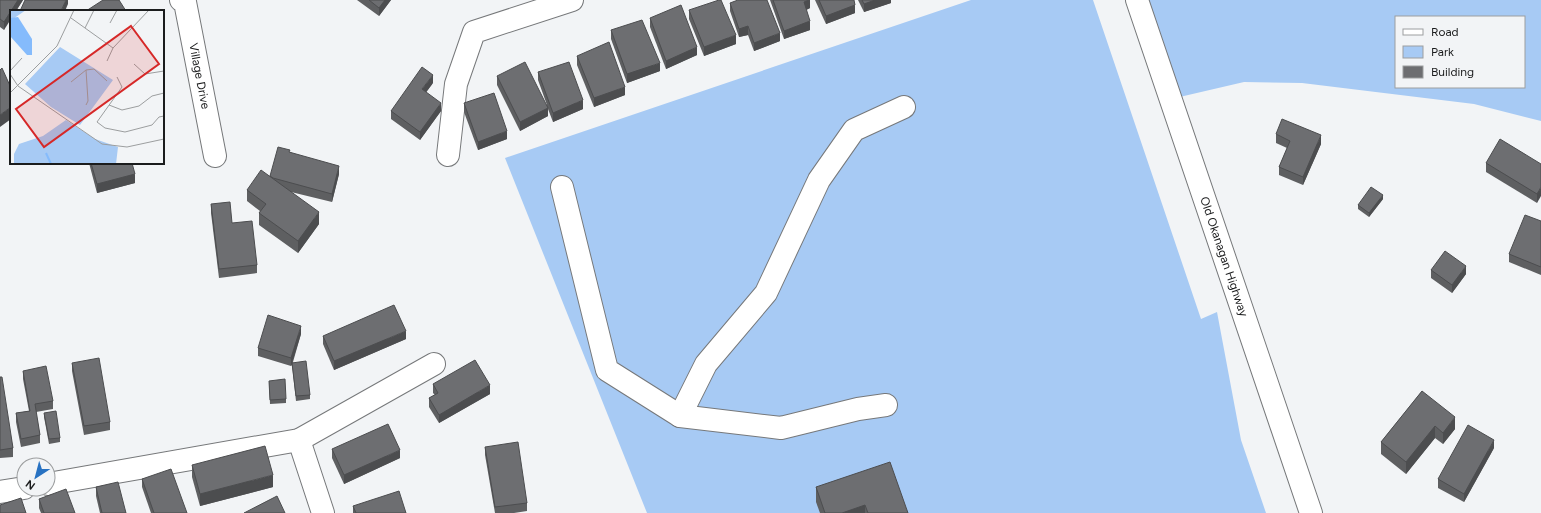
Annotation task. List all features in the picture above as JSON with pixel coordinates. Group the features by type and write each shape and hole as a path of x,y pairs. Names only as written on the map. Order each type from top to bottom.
{"street":[{"name":"Village Drive","path":"181,0 185,2 215,156"},
{"path":"448,155 456,84 474,32 572,0"},
{"name":"Old Okanagan Highway","path":"1137,0 1311,513"},
{"path":"680,416 706,364 766,293 819,180 854,130 904,107"},
{"path":"562,187 607,370 680,416 781,428 858,409 886,405"},
{"path":"56,483 299,440 434,364"},
{"path":"299,440 323,513"},
{"path":"0,492 16,489"}],"green space":[{"path":"971,0 1093,0 1201,319 1217,312 1241,440 1266,513 647,513 505,158"},
{"path":"1133,0 1541,0 1541,121 1474,104 1302,83 1244,82 1171,99"}],"building":[{"path":"0,0 18,0 12,10 10,10 4,22 0,19"},
{"path":"25,0 66,0 61,10 20,10"},
{"path":"103,0 119,0 125,10 88,10"},
{"path":"369,0 385,0 379,8"},
{"path":"721,0 736,35 704,47 689,10"},
{"path":"738,0 767,0 780,33 754,43 748,26 739,29 730,3"},
{"path":"773,0 809,0 804,2 810,21 784,31"},
{"path":"819,0 854,0 855,5 826,16"},
{"path":"862,0 875,0 864,4"},
{"path":"681,5 697,47 666,61 650,18"},
{"path":"642,20 660,63 627,74 611,30"},
{"path":"609,42 625,87 594,98 577,56"},
{"path":"525,62 548,108 520,122 497,76"},
{"path":"569,62 583,100 553,113 538,72"},
{"path":"422,67 433,75 422,89 441,103 420,132 391,111"},
{"path":"2,68 10,86 10,108 0,115 0,70"},
{"path":"494,93 507,131 478,142 464,103"},
{"path":"1282,119 1321,135 1303,177 1279,167 1290,141 1276,134"},
{"path":"1500,139 1541,164 1541,187 1537,194 1486,163"},
{"path":"278,147 290,150 289,152 339,166 332,194 270,176"},
{"path":"91,164 132,164 135,174 97,184"},
{"path":"261,170 319,212 298,241 259,213 266,204 247,190"},
{"path":"1371,187 1383,195 1369,213 1358,205"},
{"path":"230,202 232,223 252,221 257,265 219,269 211,204"},
{"path":"1525,215 1541,221 1541,267 1509,254"},
{"path":"1445,251 1466,266 1452,285 1431,270"},
{"path":"394,305 406,331 334,361 323,336"},
{"path":"268,315 301,326 291,358 258,348"},
{"path":"99,358 110,422 84,426 72,363"},
{"path":"475,360 490,385 439,415 429,398 438,393 433,384"},
{"path":"306,361 310,395 296,396 292,363"},
{"path":"46,366 53,401 35,404 40,435 21,439 16,413 30,411 23,371"},
{"path":"0,377 2,377 13,448 0,450"},
{"path":"285,379 286,399 270,400 269,381"},
{"path":"1422,391 1455,417 1443,433 1435,426 1406,462 1381,442"},
{"path":"56,411 60,438 49,439 44,413"},
{"path":"388,424 400,450 344,475 332,449"},
{"path":"1468,425 1494,440 1464,494 1438,479"},
{"path":"518,442 527,503 495,507 485,447"},
{"path":"265,446 273,475 200,494 192,465"},
{"path":"890,462 908,513 868,513 865,505 842,513 825,513 816,487"},
{"path":"171,469 187,513 154,513 142,479"},
{"path":"118,482 126,513 102,513 96,487"},
{"path":"66,489 75,513 44,513 39,499 44,497 56,497 56,493"},
{"path":"399,491 406,513 356,513 353,506"},
{"path":"277,496 285,513 244,513"},
{"path":"21,498 26,513 0,513 0,505"}]}
